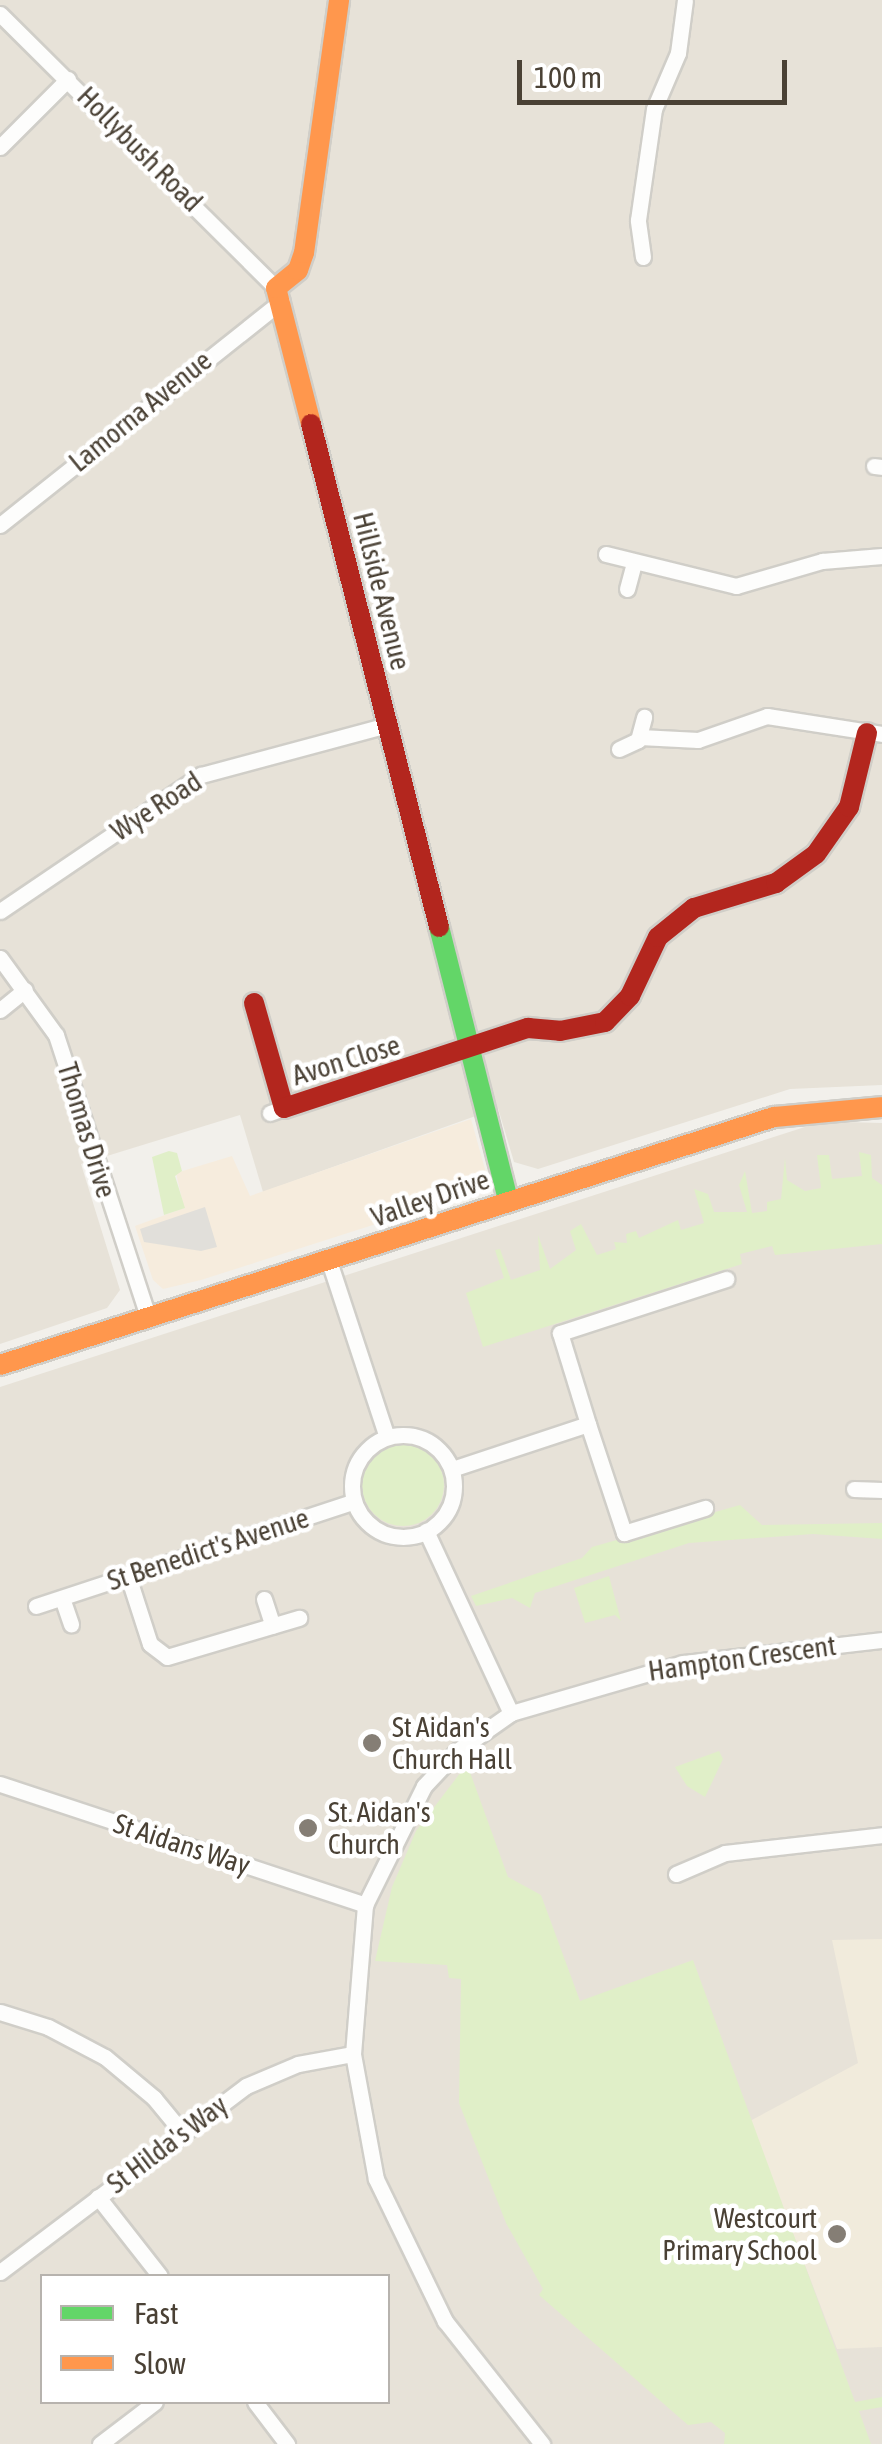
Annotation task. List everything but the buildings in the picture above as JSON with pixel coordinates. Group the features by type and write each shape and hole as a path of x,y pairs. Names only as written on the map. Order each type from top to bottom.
{"street":[{"path":"279,294 298,270 304,254 340,0"},
{"path":"643,257 638,220 654,109 678,53 685,0"},
{"name":"Hollybush Road","path":"0,14 279,294"},
{"path":"0,147 68,79"},
{"name":"Lamorna Avenue","path":"0,525 279,294"},
{"name":"Hillside Avenue","path":"279,294 508,1200"},
{"path":"606,554 736,586 827,560 882,556"},
{"path":"627,589 634,562"},
{"path":"619,749 640,737 668,743 710,738 766,716 875,733"},
{"path":"640,737 644,717"},
{"name":"Wye Road","path":"0,911 201,775 388,726"},
{"name":"Avon Close","path":"254,1003 277,1111 528,1028 560,1031 605,1022 630,996 658,936 694,908 776,884 816,854 849,807 875,733"},
{"name":"Thomas Drive","path":"0,958 56,1035 148,1316"},
{"path":"0,1010 25,990"},
{"name":"Valley Drive","path":"0,1364 774,1117 882,1107"},
{"path":"328,1261 387,1437"},
{"path":"706,1508 624,1532 560,1333 726,1279"},
{"path":"452,1469 588,1424"},
{"path":"387,1437 428,1442 452,1469 451,1506 426,1531 385,1534 353,1502 358,1460 387,1437"},
{"path":"854,1488 882,1490"},
{"name":"St Benedict's Avenue","path":"36,1606 353,1502"},
{"path":"426,1531 510,1713"},
{"path":"128,1576 149,1641 164,1656 299,1618"},
{"path":"62,1598 71,1624"},
{"path":"264,1599 273,1626"},
{"name":"Hampton Crescent","path":"365,1904 424,1786 457,1751 510,1713 604,1681 696,1660 882,1640"},
{"name":"St Aidans Way","path":"0,1784 365,1904"},
{"path":"676,1874 725,1853 882,1835"},
{"path":"365,1904 352,2054 376,2179 411,2263 464,2351 542,2444"},
{"path":"0,2012 95,2050 154,2098 182,2132"},
{"name":"St Hilda's Way","path":"0,2272 182,2132 271,2074 352,2054"},
{"path":"98,2197 158,2274"},
{"path":"100,2444 152,2404"},
{"path":"257,2404 287,2444"}],"shaded area":[{"path":"0,0 882,0 882,1085 790,1089 538,1169 514,1162 498,1108 263,1192 240,1115 81,1164 120,1290 107,1308 0,1344"},
{"path":"471,1119 486,1173 476,1192 201,1280 163,1289 153,1280 135,1226 184,1208 176,1173 232,1156 250,1196"},
{"path":"882,1123 882,2444 0,2444 0,1387 808,1126"},
{"path":"205,1207 217,1247 201,1251 144,1242 140,1229"},
{"name":"Westcourt Primary School","path":"882,1939 882,2347 837,2349 750,2121 858,2063 832,1940"}],"green space":[{"path":"169,1151 177,1153 182,1171 175,1176 185,1208 164,1215 152,1157"},
{"path":"859,1152 871,1155 872,1178 882,1185 882,1244 775,1255 772,1246 740,1254 742,1264 483,1347 466,1293 504,1278 495,1250 500,1249 511,1280 540,1270 538,1235 550,1269 576,1250 570,1231 581,1224 597,1255 616,1249 614,1242 627,1243 626,1234 636,1231 639,1238 678,1220 681,1230 704,1223 694,1189 708,1194 714,1212 747,1212 739,1185 745,1171 752,1213 767,1211 767,1202 781,1199 785,1158 787,1180 805,1191 821,1188 817,1155 829,1155 832,1179 862,1176"},
{"path":"403,1444 419,1447 432,1456 441,1469 441,1501 432,1514 419,1523 403,1526 387,1523 374,1514 365,1501 362,1485 365,1469 374,1456 387,1447"},
{"path":"740,1505 762,1525 882,1523 882,1539 813,1534 689,1543 535,1593 530,1608 512,1598 476,1606 471,1596 582,1558 592,1547"},
{"path":"609,1576 621,1621 615,1615 585,1623 574,1588"},
{"path":"719,1751 723,1759 705,1797 687,1786 675,1767"},
{"path":"467,1764 508,1877 541,1895 580,2001 693,1960 855,2402 882,2397 882,2407 859,2411 871,2444 724,2444 725,2433 711,2422 688,2425 539,2295 543,2289 506,2223 459,2103 461,1979 449,1978 447,1965 375,1961 392,1887 416,1831"}],"traffic: fast":[{"path":"439,927 508,1200"}],"traffic: slow":[{"path":"311,424 276,288 298,270 304,253 339,0"},
{"path":"0,1365 774,1117 882,1107"}],"traffic: jam":[{"path":"311,424 439,927"},
{"path":"254,1003 284,1108 528,1028 560,1031 605,1022 630,996 658,937 694,908 776,883 816,854 849,807 867,733"}],"place":[{"name":"St Aidan's Church Hall","path":"372,1743"},
{"name":"St. Aidan's Church","path":"308,1828"},
{"name":"Westcourt Primary School","path":"837,2234"}]}
